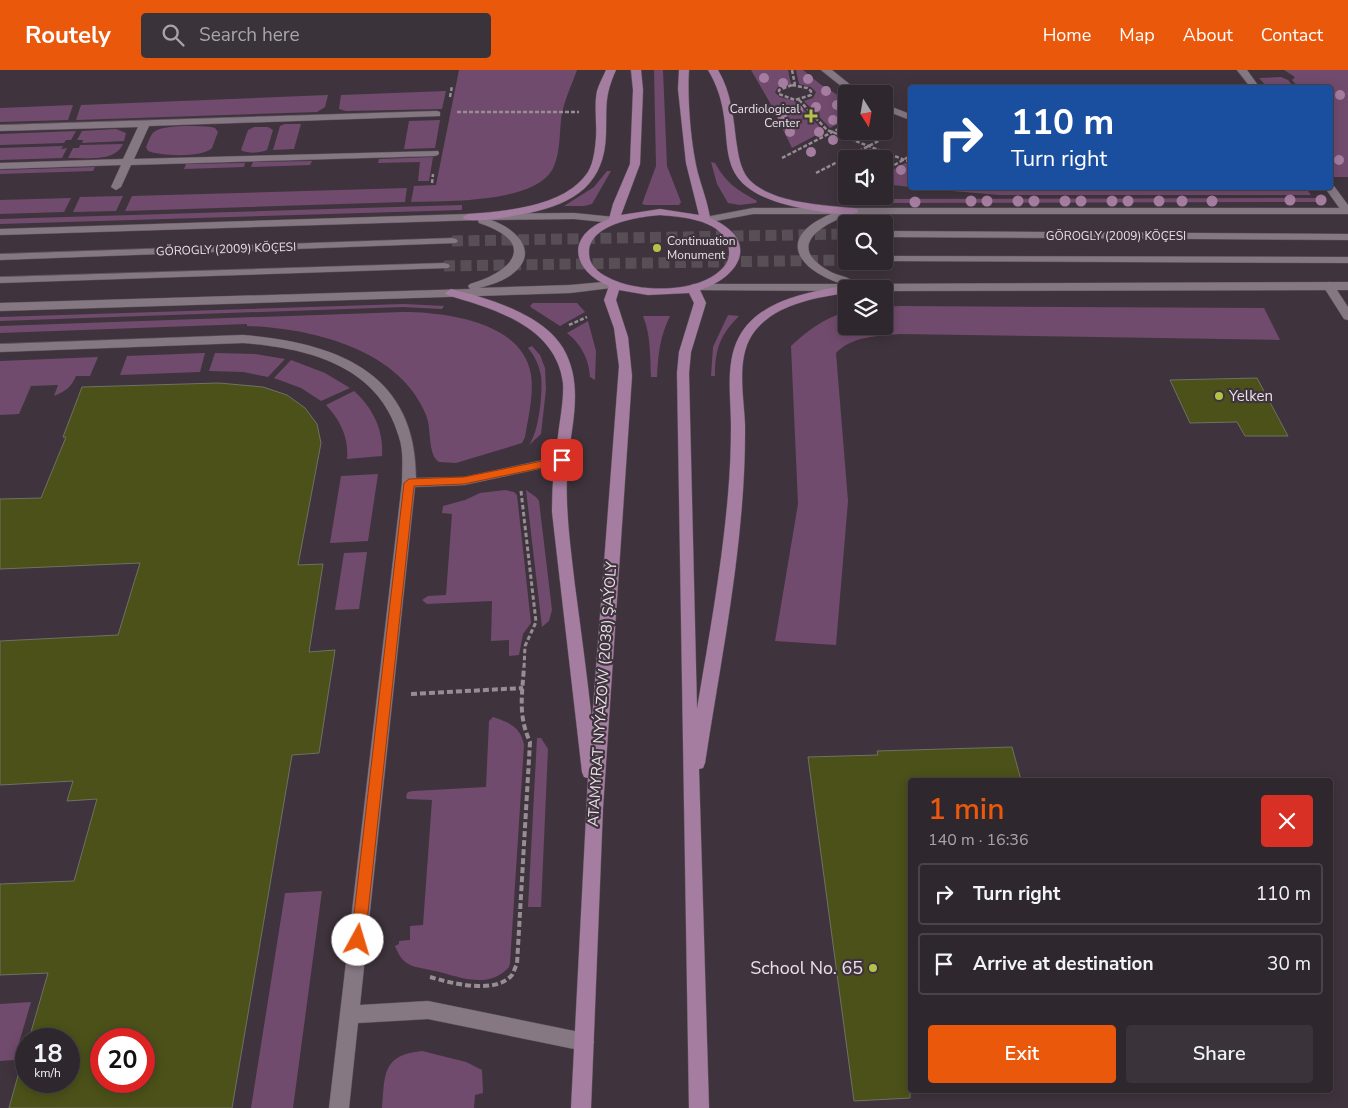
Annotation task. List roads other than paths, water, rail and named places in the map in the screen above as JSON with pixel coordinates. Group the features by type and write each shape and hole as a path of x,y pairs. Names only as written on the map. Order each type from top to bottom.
{"main road":[{"path":"468,218 502,215 538,207 565,196 585,182 593,173 597,160 600,145 602,91 611,70"},
{"path":"614,220 618,204 635,164 638,90 636,70"},
{"path":"684,70 691,163 701,197 705,220"},
{"path":"713,70 723,88 735,164 748,183 781,201 817,208 852,211"},
{"path":"826,70 845,85"},
{"path":"1242,70 1254,85"},
{"path":"893,110 908,116"},
{"path":"0,128 438,114"},
{"path":"116,187 145,123"},
{"path":"0,166 434,153"},
{"path":"1331,190 1347,211"},
{"path":"838,280 822,273 807,261 803,252 804,237 816,224 828,218 852,211"},
{"path":"705,220 730,214 753,212 1347,211"},
{"path":"616,285 591,270 587,265 583,252 584,246 592,234 614,220 636,214 660,212 683,214 705,220 714,224 733,241 735,254 729,268 723,274 693,288"},
{"path":"0,232 468,218 574,216 614,220"},
{"path":"451,293 492,281 513,267 518,260 519,248 516,241 504,228 468,218"},
{"name":"GÖROGLY (2009) KÖÇESI","path":"893,234 1348,237"},
{"name":"GÖROGLY (2009) KÖÇESI","path":"0,256 452,241"},
{"name":"GÖROGLY (2009) KÖÇESI","path":"893,259 1348,260"},
{"name":"GÖROGLY (2009) KÖÇESI","path":"0,280 444,266"},
{"path":"0,307 570,289 616,285 653,292 693,288 838,287"},
{"name":"ATAMYRAT NYÝAZOW (2038) ŞAÝOLY","path":"581,1108 594,808 626,376 626,352 622,333 610,300 616,285"},
{"path":"1329,286 1348,316"},
{"path":"893,287 1348,286"},
{"path":"693,288 700,302 685,352 683,373 699,1108"},
{"path":"691,806 733,526 738,467 738,354 752,327 778,308 807,298 838,292"},
{"path":"451,293 504,310 536,327 547,335 561,353 568,369 570,383 558,492 559,512 594,808"},
{"path":"0,348 243,339 275,342 312,350 349,365 366,375 387,396 402,422 409,459 409,483 339,1108"},
{"path":"409,483 464,481 562,460"},
{"path":"349,1015 428,1010 584,1042"}],"tunnel":[{"path":"452,241 838,234"},
{"path":"444,266 838,260"}],"place":[{"name":"Cardiological Center","path":"811,116"},
{"name":"Continuation Monument","path":"657,248"},
{"name":"Yelken","path":"1219,396"},
{"name":"School No. 65","path":"873,968"}]}
